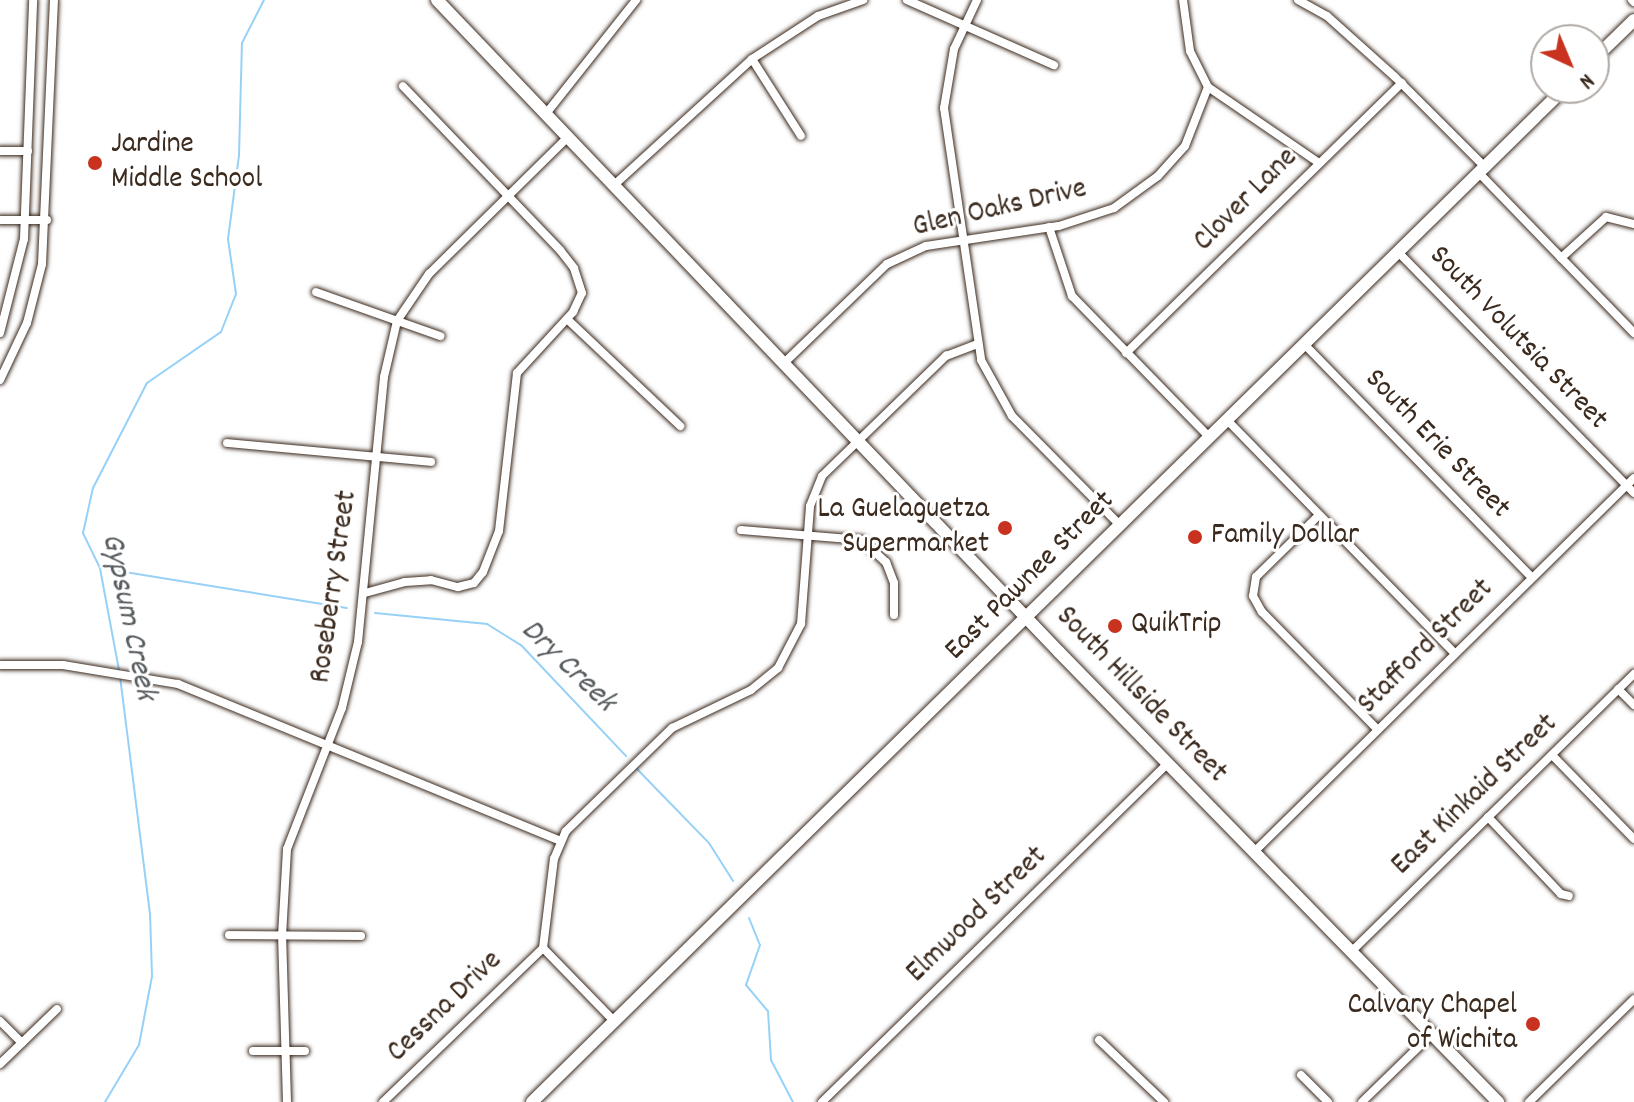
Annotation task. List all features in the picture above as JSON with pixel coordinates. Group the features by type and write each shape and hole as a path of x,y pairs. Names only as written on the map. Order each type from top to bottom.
{"main road":[{"name":"South Hillside Street","path":"437,0 783,365 1498,1102"},
{"path":"1610,43 1634,20"},
{"name":"East Pawnee Street","path":"532,1102 1549,104"}],"street":[{"path":"0,333 17,280 26,219 33,0"},
{"path":"0,380 34,302 47,220 54,0"},
{"path":"545,115 636,0"},
{"path":"613,186 752,59 818,16 863,0"},
{"path":"907,0 1054,65"},
{"path":"977,0 954,49 944,108 960,238 984,373 1012,416 1120,525"},
{"path":"1183,0 1190,51 1208,87 1319,163"},
{"path":"1302,1 1327,16 1402,83 1561,258 1634,333"},
{"path":"752,59 801,136"},
{"name":"Clover Lane","path":"1126,353 1402,83"},
{"path":"365,593 405,582 431,580 458,587 474,583 483,572 499,531 517,373 567,319 582,293 574,268 403,86"},
{"name":"Glen Oaks Drive","path":"783,365 887,264 926,246 960,238 1049,227 1114,208 1158,176 1185,146 1208,87"},
{"name":"Roseberry Street","path":"287,1102 282,936 287,849 342,708 365,593 384,377 398,318 429,274 567,138"},
{"path":"0,151 28,151"},
{"path":"1561,258 1606,217 1634,224"},
{"path":"0,220 47,220"},
{"path":"1049,227 1065,285 1126,353 1210,438"},
{"name":"South Volutsia Street","path":"1399,253 1632,486"},
{"path":"316,292 398,318 440,336"},
{"path":"567,319 680,426"},
{"path":"614,1021 543,948 560,841 662,736 751,690 778,668 801,624 812,496 822,476 946,356 977,344"},
{"name":"South Erie Street","path":"1305,345 1532,578"},
{"path":"1228,421 1455,654"},
{"path":"227,443 431,462"},
{"name":"Stafford Street","path":"1254,852 1532,578 1632,486"},
{"path":"1319,515 1256,577 1253,596 1262,612 1378,730"},
{"path":"741,530 845,536 875,548 894,583 894,615"},
{"path":"0,665 87,670 178,684 560,841"},
{"name":"East Kinkaid Street","path":"1351,952 1634,674"},
{"path":"1618,689 1634,705"},
{"path":"1552,755 1634,839"},
{"name":"Elmwood Street","path":"822,1102 1168,763"},
{"path":"1488,817 1561,894 1569,896"},
{"path":"229,935 361,936"},
{"name":"Cessna Drive","path":"383,1102 543,948"},
{"path":"1529,1102 1634,999"},
{"path":"0,1064 57,1009"},
{"path":"0,1021 22,1043"},
{"path":"1362,1102 1432,1034"},
{"path":"1099,1040 1164,1102"},
{"path":"253,1051 305,1051"},
{"path":"1301,1075 1328,1102"}],"waterway":[{"name":"Gypsum Creek","path":"119,670 100,568 83,533 93,488 147,383 221,332 236,294 228,239 239,156 242,43 264,0"},
{"name":"Dry Creek","path":"100,568 347,608"},
{"name":"Dry Creek","path":"375,613 487,624 521,645 626,756"},
{"name":"Gypsum Creek","path":"105,1102 139,1045 152,976 150,914 120,677"},
{"name":"Dry Creek","path":"637,769 709,843 733,881"},
{"name":"Dry Creek","path":"749,918 760,945 746,985 768,1011 771,1060 793,1102"}],"place":[{"name":"Jardine Middle School","path":"95,163"},
{"name":"La Guelaguetza Supermarket","path":"1005,528"},
{"name":"Family Dollar","path":"1195,537"},
{"name":"QuikTrip","path":"1115,626"},
{"name":"Calvary Chapel of Wichita","path":"1533,1024"}]}
